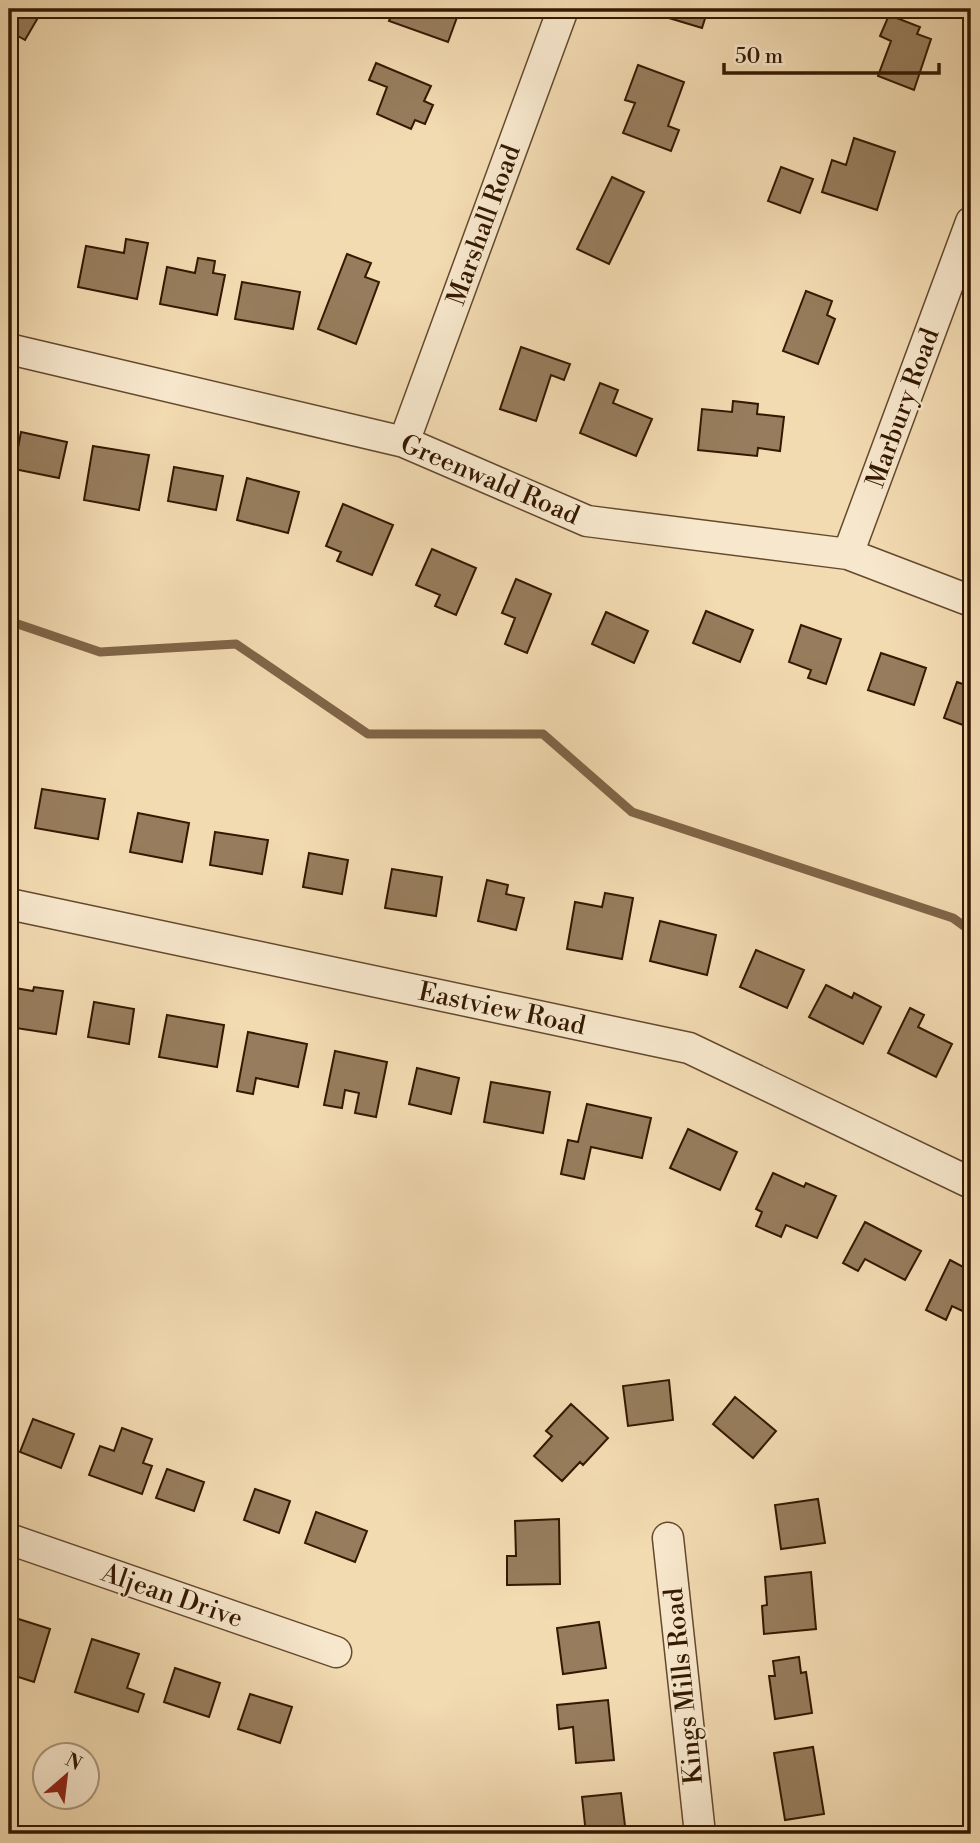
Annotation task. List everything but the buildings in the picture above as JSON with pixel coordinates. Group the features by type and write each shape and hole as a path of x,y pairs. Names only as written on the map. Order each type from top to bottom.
{"street":[{"name":"Marshall Road","path":"404,442 563,9"},
{"name":"Marbury Road","path":"848,554 971,222"},
{"name":"Greenwald Road","path":"9,349 404,442 587,521 848,554 971,601"},
{"name":"Eastview Road","path":"9,904 689,1048 971,1183"},
{"name":"Kings Mills Road","path":"668,1538 700,1834"},
{"name":"Aljean Drive","path":"9,1539 336,1652"}],"waterway":[{"path":"9,621 100,652 236,644 368,734 543,734 632,812 953,918 971,931"}]}
